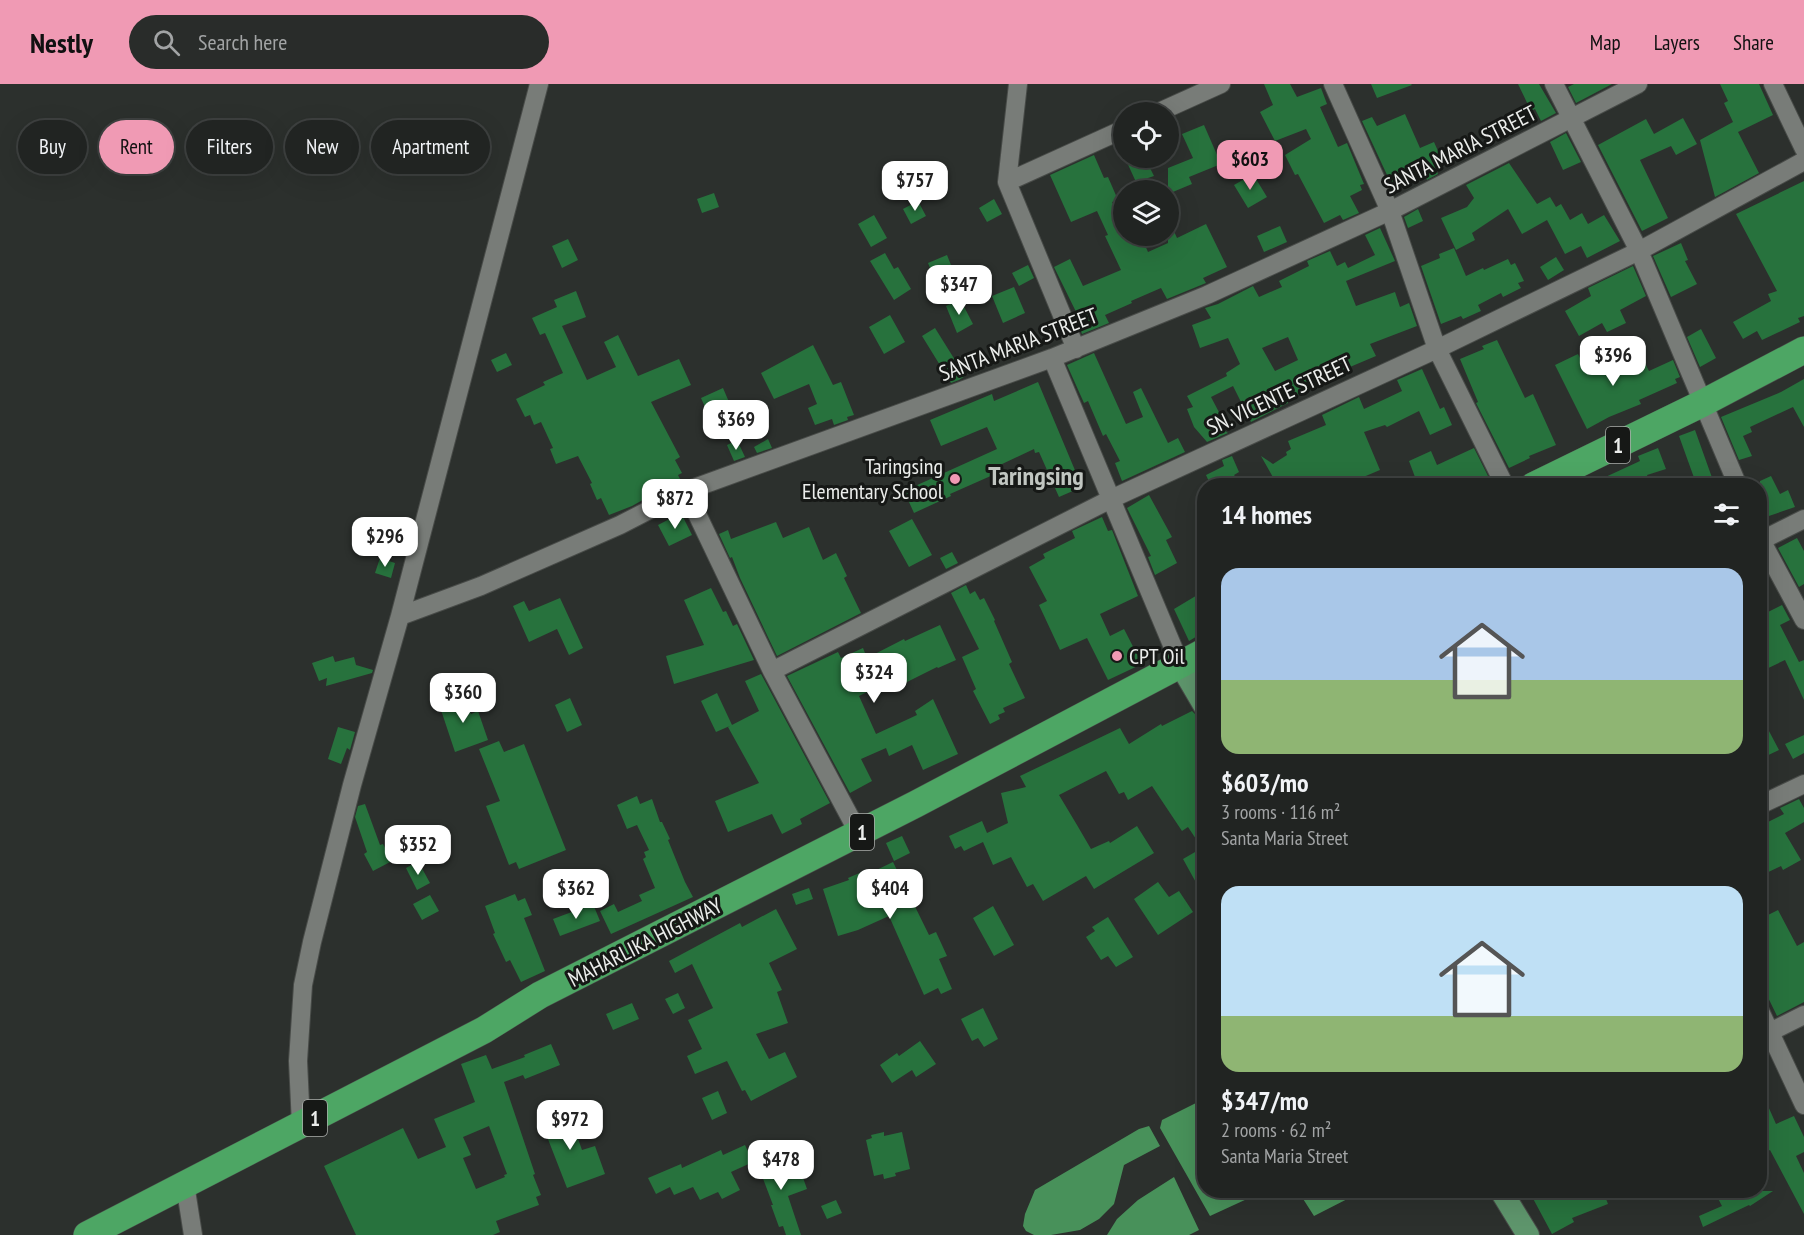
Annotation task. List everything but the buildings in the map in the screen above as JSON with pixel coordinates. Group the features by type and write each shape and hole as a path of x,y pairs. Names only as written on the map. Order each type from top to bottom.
{"highway":[{"name":"1","path":"1549,478 1703,403 1804,350"},
{"name":"MAHARLIKA HIGHWAY","path":"87,1235 484,1029 540,995 859,834 1197,656"}],"main road":[{"path":"1180,664 1197,693"},
{"path":"1505,1198 1528,1235"}],"street":[{"path":"301,1125 298,1061 303,985 352,785 400,615 539,84"},
{"path":"1018,84 1007,182 1076,349"},
{"path":"1179,103 1221,84"},
{"path":"1333,84 1390,211 1437,349 1501,478"},
{"path":"1554,84 1639,251 1735,478"},
{"name":"SANTA MARIA STREET","path":"400,615 481,586 620,525 686,491 1076,349 1207,295 1390,211 1638,84"},
{"path":"1773,84 1804,149"},
{"path":"1007,182 1113,134"},
{"name":"SN. VICENTE STREET","path":"772,671 1112,498 1437,349 1639,251 1804,161"},
{"path":"1052,358 1180,664"},
{"path":"686,491 772,671 859,834"},
{"path":"1767,537 1804,519"},
{"path":"1767,553 1804,620"},
{"path":"1767,802 1804,784"},
{"path":"1767,1034 1804,1015"},
{"path":"1767,1039 1804,1105"},
{"path":"185,1184 193,1235"}],"shaded area":[{"path":"1197,1102 1197,1193 1160,1128 1162,1120"},
{"path":"1149,1126 1160,1146 1124,1165 1114,1204 1099,1219 1080,1230 1051,1235 1034,1235 1026,1231 1023,1226 1025,1214 1035,1190 1139,1129"},
{"path":"1174,1177 1199,1230 1189,1235 1107,1235 1117,1219 1138,1200"},
{"path":"1200,1198 1249,1198 1210,1216"},
{"path":"1302,1198 1349,1198 1314,1216"}],"place":[{"name":"Taringsing Elementary School","path":"955,479"},
{"name":"CPT Oil","path":"1117,656"}],"district":[{"name":"Taringsing","path":"1036,475"}]}
